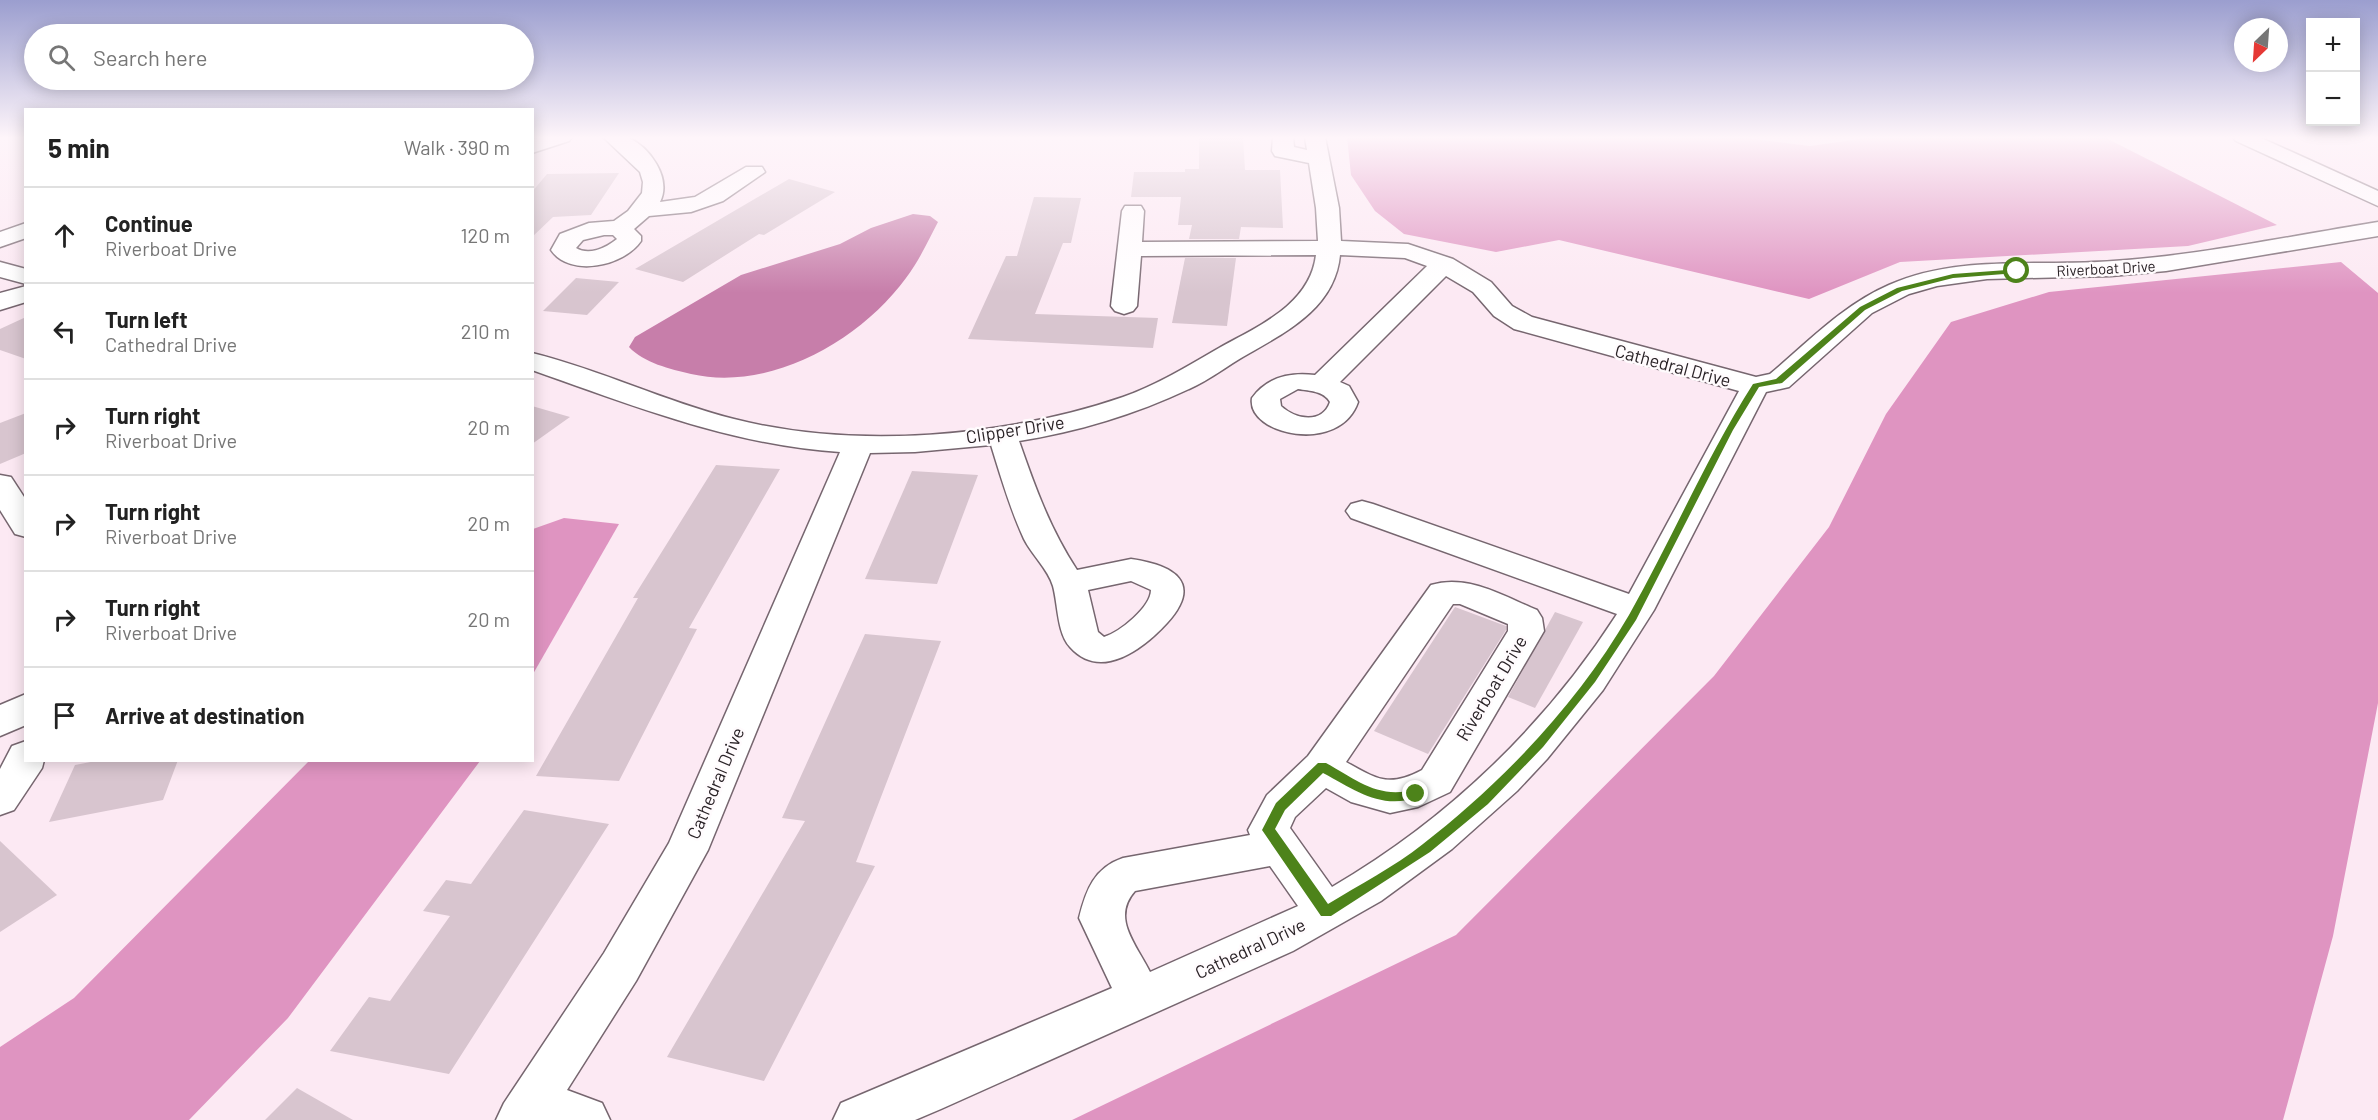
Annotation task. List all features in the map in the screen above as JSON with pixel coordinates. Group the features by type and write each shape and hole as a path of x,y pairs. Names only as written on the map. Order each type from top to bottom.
{"street":[{"path":"619,229 645,209 652,198 653,189"},
{"path":"645,209 672,210 698,205 725,189"},
{"name":"Clipper Drive","path":"534,362 715,423 801,440 860,443 922,442 1002,434 1054,425 1103,412 1180,382 1287,318 1308,301 1323,282 1330,248 1322,189"},
{"path":"2357,189 2378,199"},
{"path":"1124,306 1133,211"},
{"name":"Riverboat Drive","path":"1756,386 1779,381 1863,308 1900,289 1934,279 1987,272 2111,269 2166,264 2378,229"},
{"path":"0,240 24,231"},
{"path":"1130,249 1330,248 1408,251 1444,264 1396,308 1322,384"},
{"name":"Cathedral Drive","path":"858,1120 1277,937 1326,912 1426,849 1484,801 1539,744 1591,679 1637,609 1729,430 1756,386 1589,342 1580,349 1560,353 1522,344 1505,336 1502,327 1513,318 1482,287 1444,264"},
{"path":"0,269 24,276"},
{"path":"0,302 24,294"},
{"path":"1002,434 1029,515 1042,543 1069,584"},
{"name":"Cathedral Drive","path":"585,1120 527,1112 620,968 687,850 860,443"},
{"path":"24,475 0,484 24,524"},
{"path":"1362,511 1637,609"},
{"name":"Riverboat Drive","path":"1322,767 1376,796 1401,798 1416,794 1436,781 1526,632 1525,618 1464,593 1443,593 1322,767 1281,806 1268,830 1326,912"},
{"path":"0,722 24,709"},
{"path":"0,800 23,768 24,762"},
{"path":"1139,997 1101,918 1107,893 1123,876 1280,847"}],"shaded area":[{"path":"1361,189 2207,189 2277,225 2188,246 1900,262 1809,299 1559,240 1496,252 1404,234 1375,211"},
{"path":"913,214 930,216 938,222 906,278 887,301 864,322 839,341 811,356 782,368 751,375 721,378 691,374 666,367 642,357 629,347 635,337 741,275 840,244 871,228"},
{"path":"2341,262 2378,293 2378,703 2333,936 2283,1120 1072,1120 1456,935 1714,676 1829,527 1886,414 1951,322 2049,292"},
{"path":"564,518 619,524 534,672 534,529"},
{"path":"308,762 479,762 288,1018 189,1120 0,1120 0,1047 74,998"}],"building":[{"path":"608,189 591,215 553,217 534,235 534,190"},
{"path":"771,189 825,189 835,192 764,235 759,234 683,282 635,269"},
{"path":"1132,189 1281,189 1283,228 1241,227 1239,239 1189,239 1192,225 1178,225 1181,197 1131,197"},
{"path":"1034,197 1081,198 1071,243 1063,243 1035,314 1158,318 1153,348 968,339 1006,256 1017,256"},
{"path":"1185,258 1236,258 1227,326 1172,323"},
{"path":"576,278 619,282 587,315 543,311"},
{"path":"24,318 24,358 0,350 0,329"},
{"path":"534,407 570,417 534,443"},
{"path":"24,414 24,454 0,464 0,423"},
{"path":"716,465 780,469 689,628 697,629 619,781 536,776 638,598 633,598"},
{"path":"912,471 978,475 937,584 865,579"},
{"path":"1455,607 1506,626 1506,630 1428,754 1374,731"},
{"path":"1555,612 1583,622 1535,708 1508,697"},
{"path":"865,634 941,641 856,862 875,866 764,1081 667,1057 805,821 782,818"},
{"path":"91,762 177,762 163,800 49,822 75,765"},
{"path":"524,810 609,824 449,1074 330,1051 369,997 390,1001 450,916 423,911 446,880 471,884"},
{"path":"0,841 57,895 0,932"},
{"path":"297,1088 353,1120 265,1120"}],"route":[{"path":"1416,794 1401,798 1376,796 1322,767 1281,806 1268,830 1326,912 1357,895 1426,849 1484,801 1539,744 1591,679 1632,618 1729,430 1756,386 1779,381 1863,308 1900,289 1953,276 2017,271"}]}
